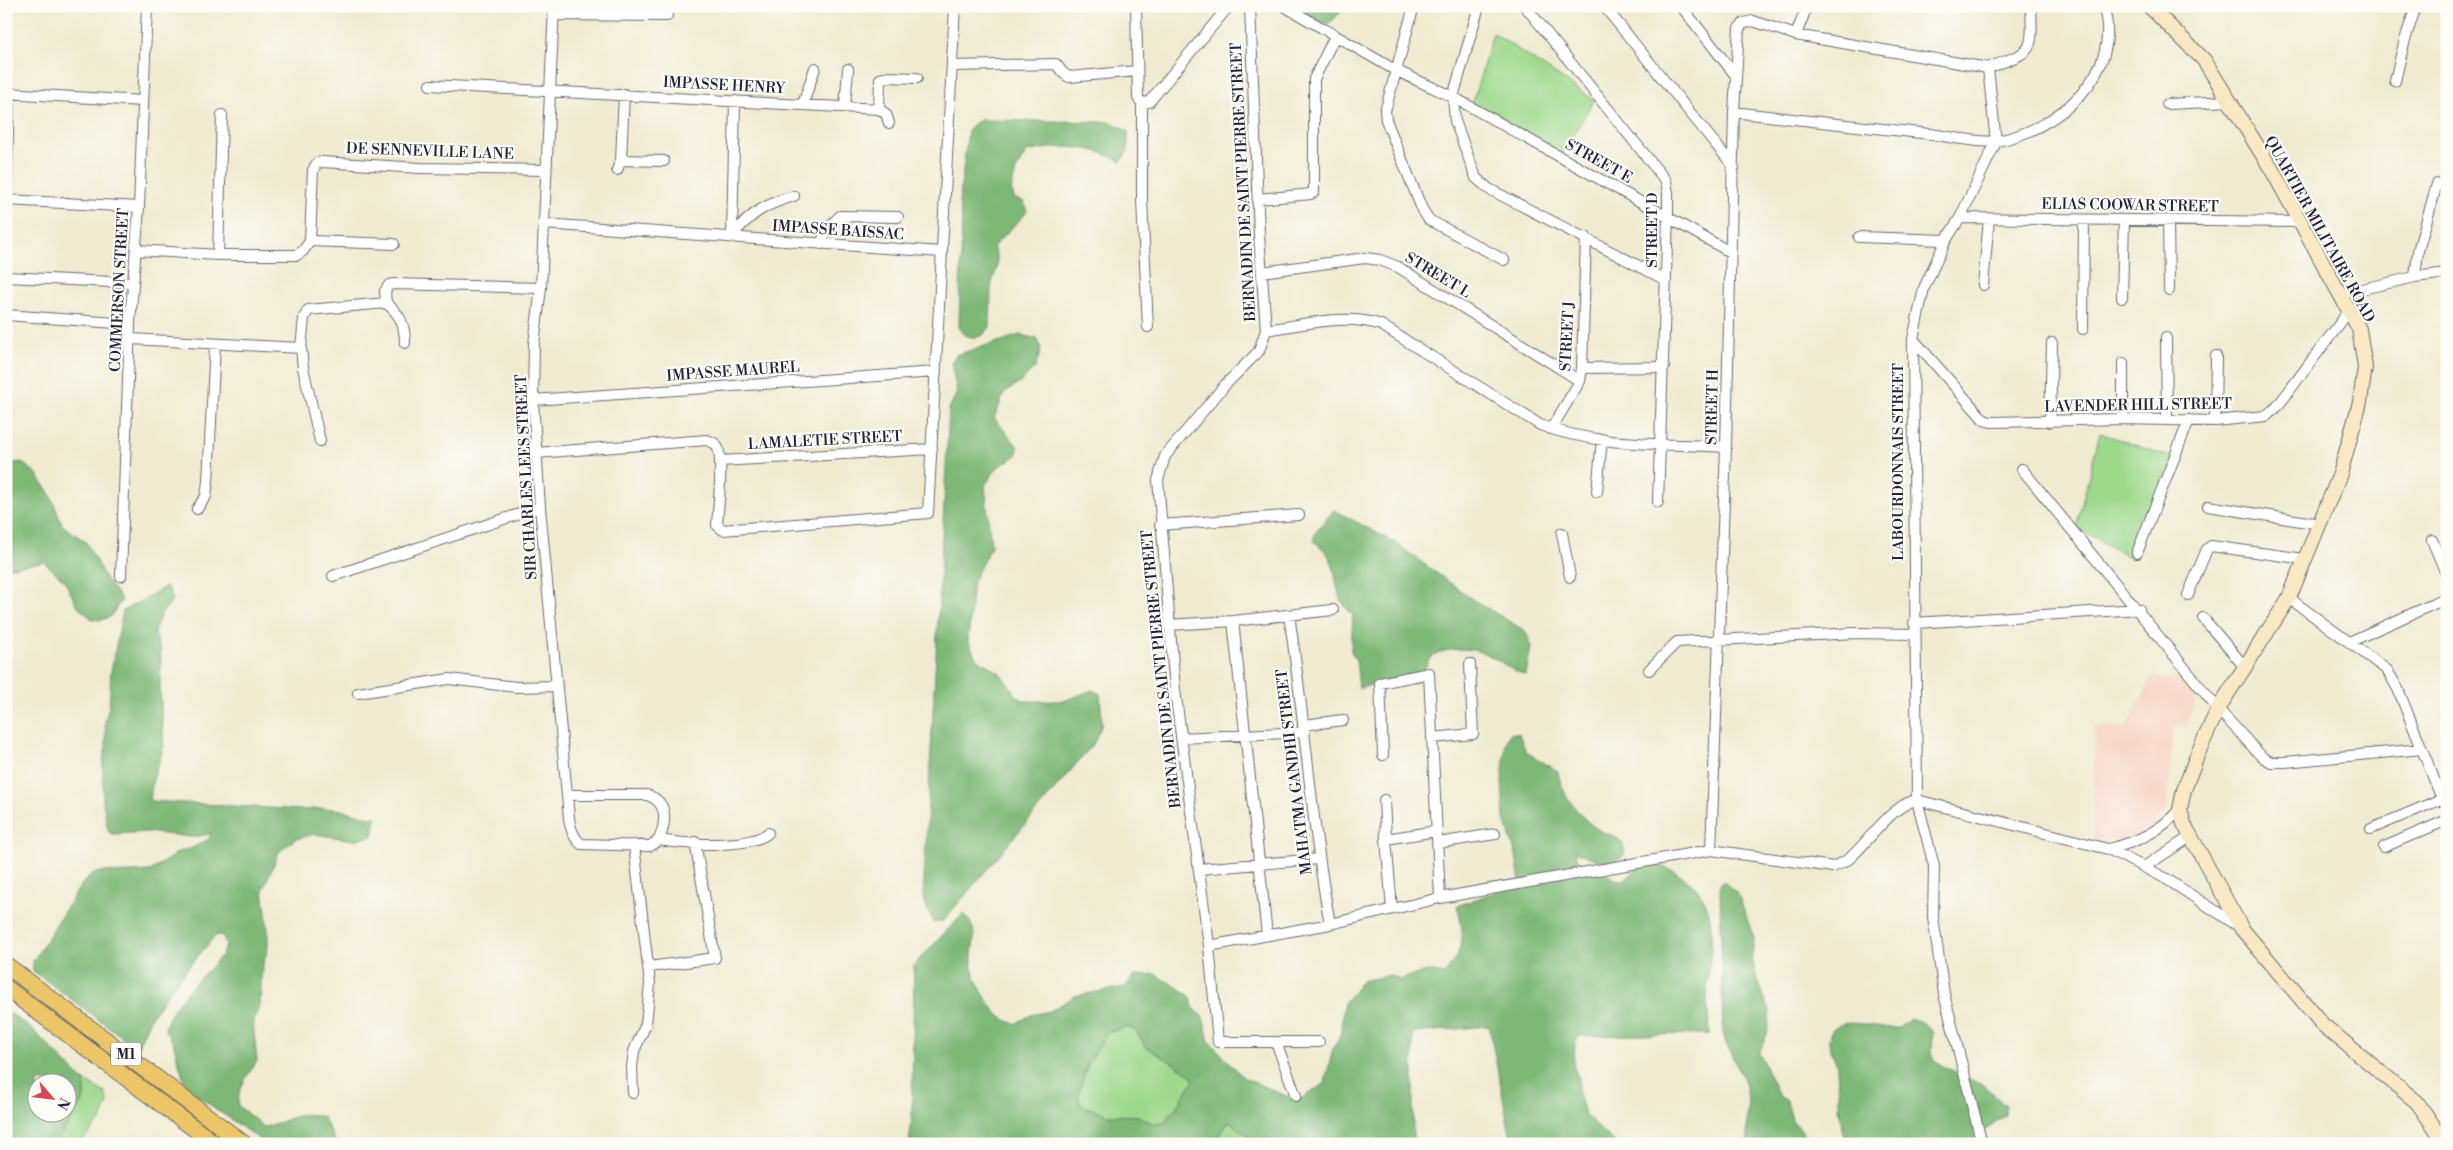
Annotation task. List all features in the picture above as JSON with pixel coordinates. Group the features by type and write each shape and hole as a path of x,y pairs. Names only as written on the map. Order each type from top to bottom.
{"highway":[{"name":"M1","path":"6,965 244,1144"},
{"name":"M1","path":"6,988 215,1144"}],"main road":[{"name":"QUARTIER MILITAIRE ROAD","path":"2149,6 2204,60 2230,101 2340,294 2358,330 2363,347 2365,367 2363,385 2348,449 2306,559 2289,598 2218,709 2184,790 2180,809"},
{"path":"2180,809 2190,837 2242,929 2323,1025 2417,1102 2446,1144"}],"street":[{"name":"COMMERSON STREET","path":"121,576 131,339 130,324 139,207 146,6"},
{"path":"536,453 707,440 714,442 718,448 720,461 717,525 723,530 928,513 955,6"},
{"path":"1136,6 1138,98 1142,103 1142,200 1148,326"},
{"path":"1142,103 1149,102 1229,6"},
{"name":"BERNADIN DE SAINT PIERRE STREET","path":"1250,6 1258,199 1266,330 1259,351 1225,385 1164,456 1158,480 1168,625 1209,946 1218,1042 1276,1042"},
{"name":"STREET E","path":"1284,6 1396,70 1454,97 1730,252"},
{"path":"1414,6 1385,110 1386,120 1422,209 1429,220 1504,260"},
{"path":"1479,6 1454,97 1455,121 1476,178 1489,189 1586,237 1666,280"},
{"name":"STREET D","path":"1525,6 1666,181 1668,216 1658,502"},
{"path":"1604,6 1734,167"},
{"path":"1681,6 1736,76"},
{"path":"1796,35 1807,6"},
{"path":"1996,142 1988,68 2021,55 2028,48 2032,41 2031,6"},
{"path":"1734,112 1996,142 2039,126 2090,87 2099,72 2104,56 2108,27 2102,6"},
{"path":"2395,81 2404,43 2416,6"},
{"path":"554,11 667,16"},
{"name":"SIR CHARLES LEES STREET","path":"554,11 541,288 534,344 533,400 540,507 571,830 575,839 581,844 650,846 659,840 695,842 754,841 768,833"},
{"name":"STREET H","path":"1711,850 1726,447 1734,112 1738,28 1744,23 1753,21 1796,35 1988,68"},
{"path":"1258,199 1311,194 1314,192 1314,79 1335,36"},
{"path":"952,66 1056,64 1063,73 1069,76 1137,71"},
{"path":"803,104 816,68"},
{"path":"844,107 848,69"},
{"path":"889,123 886,114 879,109 880,79 887,77 916,78"},
{"name":"IMPASSE HENRY","path":"430,84 879,109"},
{"path":"139,207 6,201 7,93 142,101"},
{"path":"617,170 621,160 624,94"},
{"path":"732,236 735,101"},
{"path":"2167,104 2230,101"},
{"path":"218,255 222,115"},
{"name":"LABOURDONNAIS STREET","path":"1982,1144 1944,994 1933,917 1934,866 1917,800 1914,629 1913,339 1924,288 1996,142"},
{"path":"621,160 664,161"},
{"name":"DE SENNEVILLE LANE","path":"309,243 314,166 322,162 420,168 546,170"},
{"path":"2415,277 2418,251 2437,184"},
{"path":"732,236 742,224 769,203 794,196"},
{"path":"820,244 827,229 840,216 898,216"},
{"name":"ELIAS COOWAR STREET","path":"1960,218 2300,222"},
{"path":"1983,285 1989,219"},
{"path":"2083,329 2084,220"},
{"path":"2122,298 2124,220"},
{"path":"2168,220 2169,290"},
{"name":"IMPASSE BAISSAC","path":"544,224 942,252"},
{"name":"STREET J","path":"1551,429 1580,381 1586,237"},
{"path":"1859,237 1946,240"},
{"path":"136,250 218,255 291,256 303,251 309,243 394,244"},
{"name":"STREET L","path":"1262,272 1365,258 1380,260 1398,267 1580,381"},
{"path":"2340,294 2415,277 2447,273"},
{"path":"6,277 133,283"},
{"path":"386,303 385,291 389,285 394,284 541,288"},
{"path":"320,440 303,368 301,348 304,318 308,310 312,308 386,303 401,318 405,343"},
{"name":"LAVENDER HILL STREET","path":"1913,339 1984,420 2004,423 2123,419 2215,421 2266,416 2277,408 2349,312"},
{"path":"6,315 130,324"},
{"path":"1266,330 1347,320 1368,320 1381,324 1540,424 1551,429 1575,436 1602,440 1726,447"},
{"path":"2166,338 2167,420"},
{"path":"131,339 301,348"},
{"path":"2050,422 2052,343"},
{"path":"197,509 206,496 208,482 215,344"},
{"path":"2215,421 2216,356"},
{"path":"2123,362 2123,419"},
{"path":"1582,368 1664,367"},
{"name":"IMPASSE MAUREL","path":"533,400 936,372"},
{"path":"2137,553 2189,420"},
{"path":"1597,492 1602,440"},
{"name":"LAMALETIE STREET","path":"720,461 932,449"},
{"path":"2022,469 2139,609 2218,709 2262,757 2271,762 2422,749"},
{"path":"2208,506 2320,524"},
{"path":"333,576 540,507"},
{"path":"1160,525 1299,515"},
{"path":"1562,533 1570,576"},
{"path":"2432,540 2447,576"},
{"path":"2188,595 2207,549 2211,546 2306,559"},
{"path":"2289,598 2387,670 2398,689 2445,800 2371,828"},
{"path":"2349,642 2447,598"},
{"path":"1649,670 1677,642 1914,629 2139,609"},
{"path":"1168,625 1233,621 1333,610"},
{"name":"MAHATMA GANDHI STREET","path":"1289,615 1318,859 1330,924"},
{"path":"2203,618 2244,666"},
{"path":"1233,621 1267,935"},
{"path":"1432,738 1473,734 1470,664"},
{"path":"1384,755 1380,683 1429,674 1440,898"},
{"path":"358,693 449,678 516,687 557,686"},
{"path":"1181,738 1245,735 1304,729 1343,720"},
{"path":"567,795 647,795 656,798 661,803 663,809 662,831 659,840"},
{"path":"1384,800 1392,909"},
{"path":"1209,946 1330,924 1440,898 1711,850 1833,867 1849,859 1899,809 1910,801 1917,800 2108,849 2165,878 2242,929"},
{"path":"2108,849 2138,841 2170,820 2180,809"},
{"path":"2384,847 2447,820"},
{"path":"1386,839 1437,831"},
{"path":"1438,842 1495,834"},
{"path":"2144,867 2190,837"},
{"path":"649,967 715,958 695,842"},
{"path":"632,1093 634,1051 646,1024 650,984 634,845"},
{"path":"1199,869 1318,859"},
{"path":"1296,1096 1276,1042 1319,1042"}],"shaded area":[{"path":"2182,671 2196,695 2187,727 2174,727 2166,810 2149,830 2128,840 2093,839 2095,726 2126,727 2153,675 2168,680"}],"green space":[{"path":"1287,6 1347,6 1329,24 1306,17"},
{"path":"1493,33 1594,100 1562,155 1472,105"},
{"path":"981,120 1111,122 1128,131 1128,150 1121,162 1086,149 1063,147 1026,152 1016,170 1011,190 1015,199 1024,202 1027,212 993,247 997,257 997,267 991,286 990,327 983,335 974,338 965,335 959,327 962,222 959,202 968,131 973,124"},
{"path":"1020,335 1038,339 1041,349 1035,368 1021,382 1005,392 994,418 1018,447 1017,455 997,468 985,485 991,546 973,581 968,641 976,658 1000,673 1017,696 1025,701 1064,701 1092,690 1100,694 1102,724 1094,743 944,920 934,923 923,900 949,409 957,392 951,363 956,355"},
{"path":"2100,433 2173,458 2131,558 2076,527"},
{"path":"21,462 36,473 51,496 62,525 86,542 105,578 122,600 110,617 101,620 92,619 77,606 65,581 44,562 6,568 6,464"},
{"path":"1334,510 1397,544 1472,599 1522,629 1529,636 1531,647 1526,675 1481,652 1469,649 1456,649 1438,653 1430,659 1421,677 1416,682 1410,683 1393,680 1359,688 1356,660 1351,651 1353,614 1341,601 1332,562 1323,549 1314,541 1315,532"},
{"path":"165,587 169,589 173,600 161,614 154,632 161,651 160,689 164,746 152,783 150,801 303,810 331,809 376,817 373,836 353,840 315,834 295,839 279,852 263,890 268,930 268,948 262,967 260,1004 253,1022 257,1061 241,1088 238,1106 264,1127 299,1116 314,1115 323,1117 337,1144 266,1144 186,1088 173,1042 165,1030 173,1010 180,1000 222,955 226,945 223,936 214,937 178,980 152,1015 137,1048 33,971 33,961 81,885 92,874 106,871 115,873 150,871 180,851 190,849 209,839 211,834 191,837 148,832 112,834 108,831 103,802 103,761 106,747 105,721 109,707 111,671 123,611"},
{"path":"1510,733 1519,734 1526,752 1558,771 1566,795 1582,816 1594,827 1614,836 1621,842 1625,853 1615,861 1602,861 1575,851 1581,869 1600,870 1615,879 1625,880 1646,860 1686,878 1696,888 1709,912 1711,940 1707,995 1710,1034 1578,1036 1573,1066 1579,1079 1578,1090 1585,1114 1616,1144 1512,1144 1489,1026 1413,1033 1413,1144 1265,1144 1247,1135 1229,1121 1214,1144 909,1144 912,1117 914,965 963,914 969,920 974,933 972,965 975,978 992,1007 1006,1020 1015,1024 1031,1015 1050,1011 1075,996 1125,987 1134,976 1154,974 1191,997 1193,1007 1203,1017 1209,1041 1244,1078 1298,1101 1325,1083 1333,1048 1340,1037 1344,1003 1362,981 1391,975 1399,980 1426,971 1445,974 1456,957 1462,942 1462,927 1457,906 1520,883 1516,855 1504,818 1502,780 1506,742","holes":["1126,1027 1135,1030 1146,1047 1189,1073 1194,1080 1176,1108 1163,1123 1154,1124 1138,1116 1108,1115 1081,1105 1078,1095 1087,1066 1107,1033"]},
{"path":"1724,882 1738,894 1754,938 1752,958 1756,976 1770,1012 1767,1034 1759,1053 1779,1096 1787,1101 1792,1120 1805,1134 1810,1144 1750,1144 1747,1130 1748,1100 1746,1086 1727,1046 1723,1032 1720,883"},
{"path":"6,1010 34,1031 75,1072 28,1072 28,1122 70,1122 56,1144 6,1144"},
{"path":"1910,1019 1924,1023 1933,1033 1932,1052 1935,1062 1984,1086 2006,1106 2006,1115 1980,1132 1967,1144 1848,1144 1840,1116 1837,1068 1829,1042 1832,1031 1846,1023 1896,1028"},
{"path":"1126,1027 1135,1030 1146,1047 1189,1073 1194,1080 1176,1108 1163,1123 1154,1124 1138,1116 1108,1115 1081,1105 1078,1095 1087,1066 1107,1033"},
{"path":"78,1075 83,1080 85,1088 78,1111"},
{"path":"83,1080 105,1093 108,1102 101,1120 79,1144 56,1144 70,1122 78,1122 78,1110 84,1097 85,1088"},
{"path":"1229,1121 1247,1135 1265,1144 1214,1144"}]}
